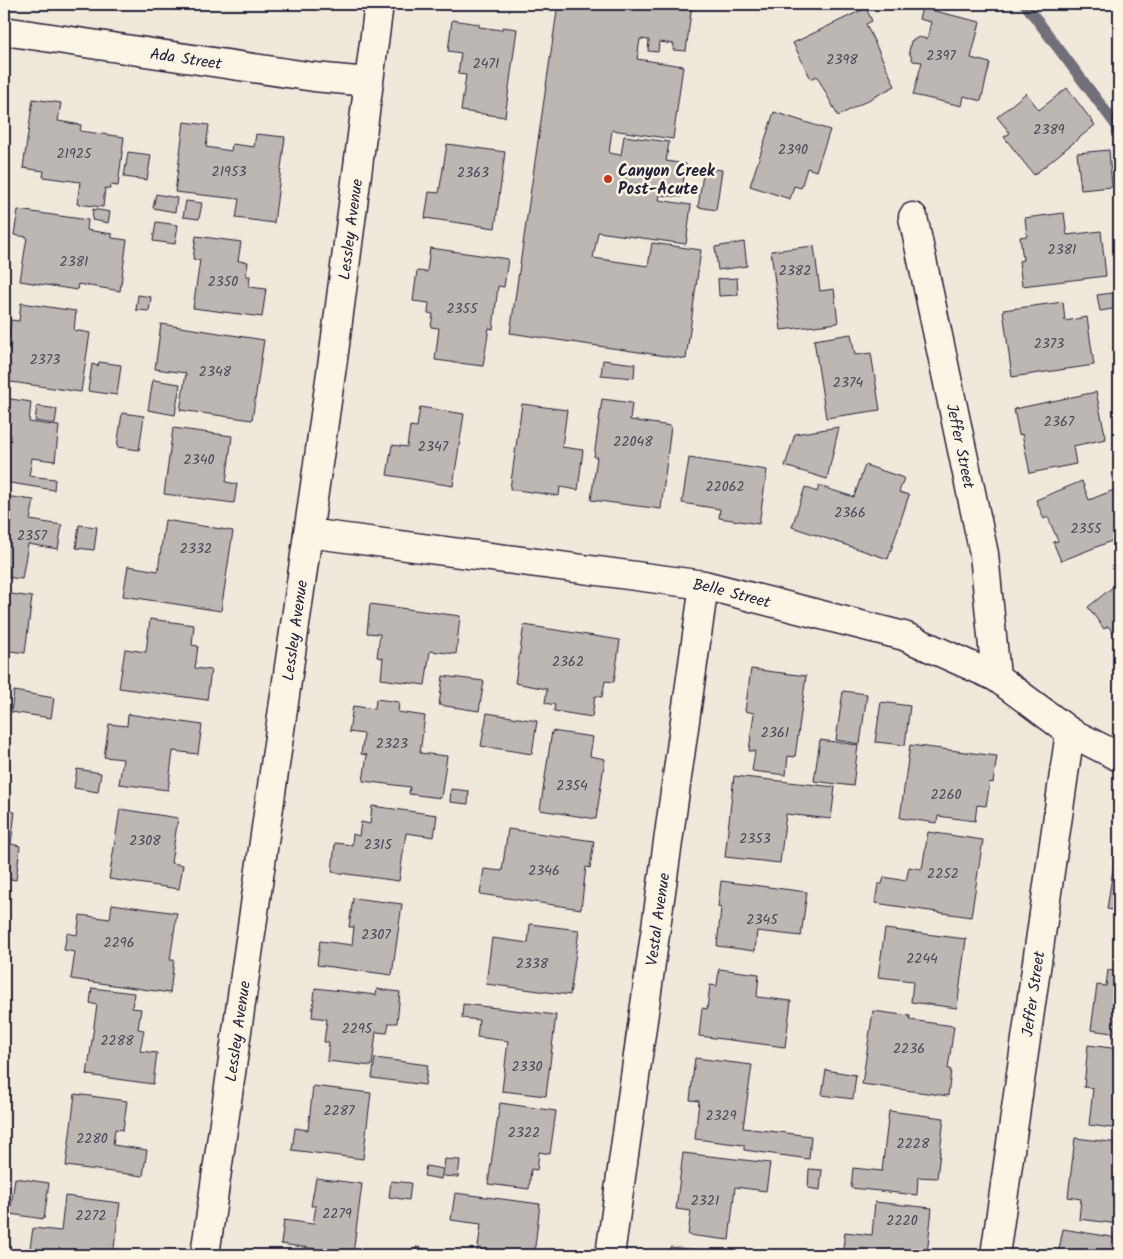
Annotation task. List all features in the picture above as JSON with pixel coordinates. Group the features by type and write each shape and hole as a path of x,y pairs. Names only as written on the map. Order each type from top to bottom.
{"street":[{"name":"Lessley Avenue","path":"205,1255 334,352 379,4"},
{"name":"Ada Street","path":"4,31 314,77 368,82"},
{"name":"Jeffer Street","path":"913,217 984,554 996,676"},
{"name":"Belle Street","path":"308,533 704,585 904,636 996,676 1070,732 1119,757"},
{"name":"Vestal Avenue","path":"610,1255 704,585"},
{"name":"Jeffer Street","path":"995,1255 1070,732"}],"building":[{"name":"Canyon Creek Post-Acute","path":"558,4 692,4 686,51 673,50 674,44 659,42 658,52 648,51 649,40 640,39 637,59 683,66 673,139 612,130 609,153 621,155 624,136 669,142 666,161 686,164 681,197 660,195 659,200 691,205 686,244 598,232 593,258 648,266 652,243 701,250 686,359 510,333"},
{"path":"866,8 872,21 866,24 895,86 838,116 817,76 811,79 793,43"},
{"path":"922,8 980,22 971,58 990,63 981,101 964,96 962,106 913,95 922,62 913,61 909,52 911,41 919,37 927,39 931,22 919,19"},
{"path":"452,20 479,24 479,27 502,30 502,27 517,29 505,117 461,111 466,75 458,74 461,53 448,51"},
{"path":"1067,88 1095,125 1034,175 1004,137 1010,133 997,117 1026,93 1039,110"},
{"path":"33,99 61,103 58,121 81,125 80,131 124,137 118,186 111,185 110,189 105,188 103,207 77,204 80,182 43,177 44,171 23,168"},
{"path":"774,112 830,130 816,171 807,168 801,188 794,186 790,199 750,186"},
{"path":"184,122 209,125 206,147 231,151 232,144 254,147 256,134 285,137 274,223 236,218 239,199 175,192"},
{"path":"447,144 505,152 495,228 425,218 429,192 439,193"},
{"path":"1109,150 1112,187 1081,190 1077,153"},
{"path":"128,152 151,155 147,180 124,177"},
{"path":"704,168 722,170 716,210 698,207"},
{"path":"156,194 177,198 175,212 153,208"},
{"path":"186,201 202,203 199,219 183,217"},
{"path":"93,209 110,212 108,223 92,220"},
{"path":"18,210 88,220 87,230 112,234 112,238 127,240 120,291 78,284 77,290 20,281 27,237 14,235"},
{"path":"1064,213 1067,235 1101,231 1106,276 1022,286 1019,261 1023,260 1020,237 1027,236 1025,218"},
{"path":"156,222 178,225 175,244 153,241"},
{"path":"196,236 241,242 238,261 248,262 246,276 250,276 249,287 266,289 262,317 193,308 200,260 193,259"},
{"path":"744,242 747,266 718,270 715,247"},
{"path":"814,246 820,291 834,289 838,323 781,330 771,251"},
{"path":"430,248 508,259 504,287 498,286 493,329 489,328 483,366 435,360 439,328 431,327 433,314 428,313 429,303 413,301 417,271 427,272"},
{"path":"737,278 738,295 719,296 718,279"},
{"path":"1119,292 1119,308 1100,311 1097,295"},
{"path":"138,295 151,297 149,311 136,310"},
{"path":"1063,302 1065,321 1087,317 1094,365 1012,377 1003,310"},
{"path":"21,303 76,311 74,330 90,333 81,392 4,381 4,337 9,338 11,320 19,321"},
{"path":"161,324 264,340 252,420 180,410 186,373 155,369"},
{"path":"851,334 855,355 871,353 880,410 826,418 814,340"},
{"path":"603,360 635,364 634,378 601,375"},
{"path":"99,362 121,365 117,395 88,391 92,364 98,366"},
{"path":"153,380 180,384 175,415 148,410"},
{"path":"1096,392 1106,439 1073,446 1076,464 1030,473 1022,434 1019,435 1014,409"},
{"path":"4,398 31,402 29,422 59,426 55,461 32,458 29,476 55,479 54,490 4,482"},
{"path":"602,399 632,403 630,420 671,426 661,509 591,500 597,457 594,457"},
{"path":"522,404 567,410 562,447 583,450 578,490 560,487 559,496 510,489"},
{"path":"37,406 57,409 55,424 35,421"},
{"path":"420,407 464,414 453,486 387,475 392,445 407,447 410,426 417,427"},
{"path":"122,413 144,416 139,450 117,447"},
{"path":"839,427 827,479 785,466 795,434"},
{"path":"173,428 232,436 226,482 237,484 234,503 164,494"},
{"path":"689,458 767,470 759,524 719,518 720,509 682,503"},
{"path":"865,465 904,478 899,492 909,495 888,559 792,527 805,487 817,492 819,486 854,497"},
{"path":"1082,481 1089,500 1119,488 1119,538 1061,561 1053,542 1058,541 1048,517 1044,519 1036,500"},
{"path":"4,496 34,500 30,520 62,525 58,549 28,544 22,579 4,577"},
{"path":"165,520 233,531 221,611 123,596 128,566 158,571"},
{"path":"79,525 97,527 94,550 76,548"},
{"path":"1119,582 1119,641 1108,626 1104,629 1088,607"},
{"path":"4,593 32,597 25,653 4,650"},
{"path":"370,604 460,616 456,654 430,651 425,685 381,679 383,658 377,657 380,634 367,633"},
{"path":"150,619 194,625 192,645 198,646 195,668 211,670 207,700 119,688 125,649 146,652"},
{"path":"524,625 620,640 614,682 605,681 602,697 595,696 592,717 554,711 555,705 545,703 547,689 515,683"},
{"path":"751,669 806,676 795,757 788,756 786,775 752,771 755,751 749,751 754,713 745,711"},
{"path":"443,676 484,681 479,711 439,705"},
{"path":"14,691 54,698 51,718 11,712"},
{"path":"843,691 867,694 860,744 836,740"},
{"path":"376,699 399,702 398,712 425,716 420,753 447,756 441,798 409,794 410,787 363,781 367,755 361,754 364,734 349,732 353,706 375,709"},
{"path":"881,702 910,706 905,745 875,742"},
{"path":"487,713 537,721 532,754 481,746"},
{"path":"128,714 202,725 198,754 173,751 168,790 119,784 123,759 104,757 109,724 127,726"},
{"path":"552,731 593,737 590,756 605,759 596,819 540,810"},
{"path":"820,740 858,745 853,786 814,781"},
{"path":"910,745 997,756 993,783 990,782 986,806 977,805 975,821 938,816 937,823 900,818"},
{"path":"77,769 101,773 98,792 74,788"},
{"path":"734,776 835,787 831,819 786,814 780,863 725,857"},
{"path":"451,789 469,791 468,804 450,802"},
{"path":"372,806 437,815 434,837 406,833 399,881 332,872 335,843 352,845 353,834 359,836 361,822 370,824"},
{"path":"120,809 178,818 171,863 183,865 179,889 109,879"},
{"path":"4,811 15,812 11,844 20,846 16,880 4,878"},
{"path":"508,829 594,841 590,868 586,867 581,909 480,894 484,869 502,871"},
{"path":"928,832 983,840 971,917 875,903 878,884 882,884 884,877 906,881 909,867 922,869"},
{"path":"1116,850 1119,851 1119,911 1107,909"},
{"path":"721,881 807,892 801,936 757,931 755,951 717,946 721,908 718,907"},
{"path":"353,898 402,904 392,975 317,965 320,941 352,945 354,927 349,927"},
{"path":"112,904 177,913 170,960 174,960 170,993 71,979 75,952 64,950 67,933 77,935 80,915 110,919"},
{"path":"4,923 9,924 4,957"},
{"path":"530,924 579,930 570,995 486,984 492,938 528,943"},
{"path":"885,929 966,939 957,1008 911,1002 913,981 878,977"},
{"path":"1118,951 1119,1034 1091,1030 1097,985 1106,986 1108,970 1114,971"},
{"path":"719,969 759,974 757,997 791,1001 785,1047 699,1036 702,1008 707,1009 710,985 717,986"},
{"path":"92,988 134,993 132,1008 141,1009 138,1029 144,1030 140,1051 157,1053 153,1084 87,1075 97,1005 90,1003"},
{"path":"315,988 376,995 377,989 400,992 397,1023 389,1023 387,1033 376,1032 372,1066 327,1061 329,1042 324,1042 327,1019 312,1017"},
{"path":"463,1004 556,1015 546,1096 502,1091 508,1041 477,1037 479,1020 462,1018"},
{"path":"873,1011 910,1016 910,1020 954,1026 948,1069 951,1070 948,1096 862,1084"},
{"path":"1088,1045 1119,1049 1119,1129 1089,1125 1093,1088 1084,1087"},
{"path":"375,1058 428,1065 425,1085 372,1078"},
{"path":"695,1058 752,1065 743,1128 811,1136 809,1159 744,1150 744,1145 695,1139 699,1101 690,1100"},
{"path":"826,1070 856,1075 853,1099 822,1095"},
{"path":"313,1086 371,1093 363,1159 292,1150 295,1128 308,1130"},
{"path":"75,1094 127,1101 123,1130 115,1129 113,1145 147,1150 143,1176 66,1166"},
{"path":"500,1103 556,1111 550,1154 539,1152 537,1170 531,1169 529,1189 488,1184"},
{"path":"889,1111 944,1118 937,1178 918,1177 917,1195 851,1188 853,1168 882,1171"},
{"path":"1075,1138 1119,1143 1119,1224 1079,1219 1081,1199 1068,1197"},
{"path":"683,1153 770,1163 766,1191 735,1187 729,1240 688,1235 691,1211 676,1209"},
{"path":"445,1159 460,1160 458,1177 443,1176"},
{"path":"426,1166 443,1169 441,1179 424,1176"},
{"path":"809,1169 822,1170 820,1190 808,1188"},
{"path":"15,1178 49,1183 44,1219 10,1214"},
{"path":"316,1178 362,1184 353,1254 281,1244 284,1220 313,1224 316,1206 311,1206"},
{"path":"391,1181 411,1183 409,1200 389,1197"},
{"path":"455,1193 540,1204 534,1255 477,1255 481,1224 451,1220"},
{"path":"65,1196 120,1203 113,1255 29,1255 33,1228 61,1231"},
{"path":"875,1202 932,1208 927,1255 916,1253 916,1255 842,1255 845,1232 872,1235"},
{"path":"1063,1229 1117,1238 1115,1255 1058,1255"},
{"path":"416,1247 437,1251 437,1255 414,1255"},
{"path":"670,1247 739,1255 668,1255"}],"waterway":[{"path":"1025,4 1119,129"}],"place":[{"name":"Canyon Creek Post-Acute","path":"608,179"}]}
